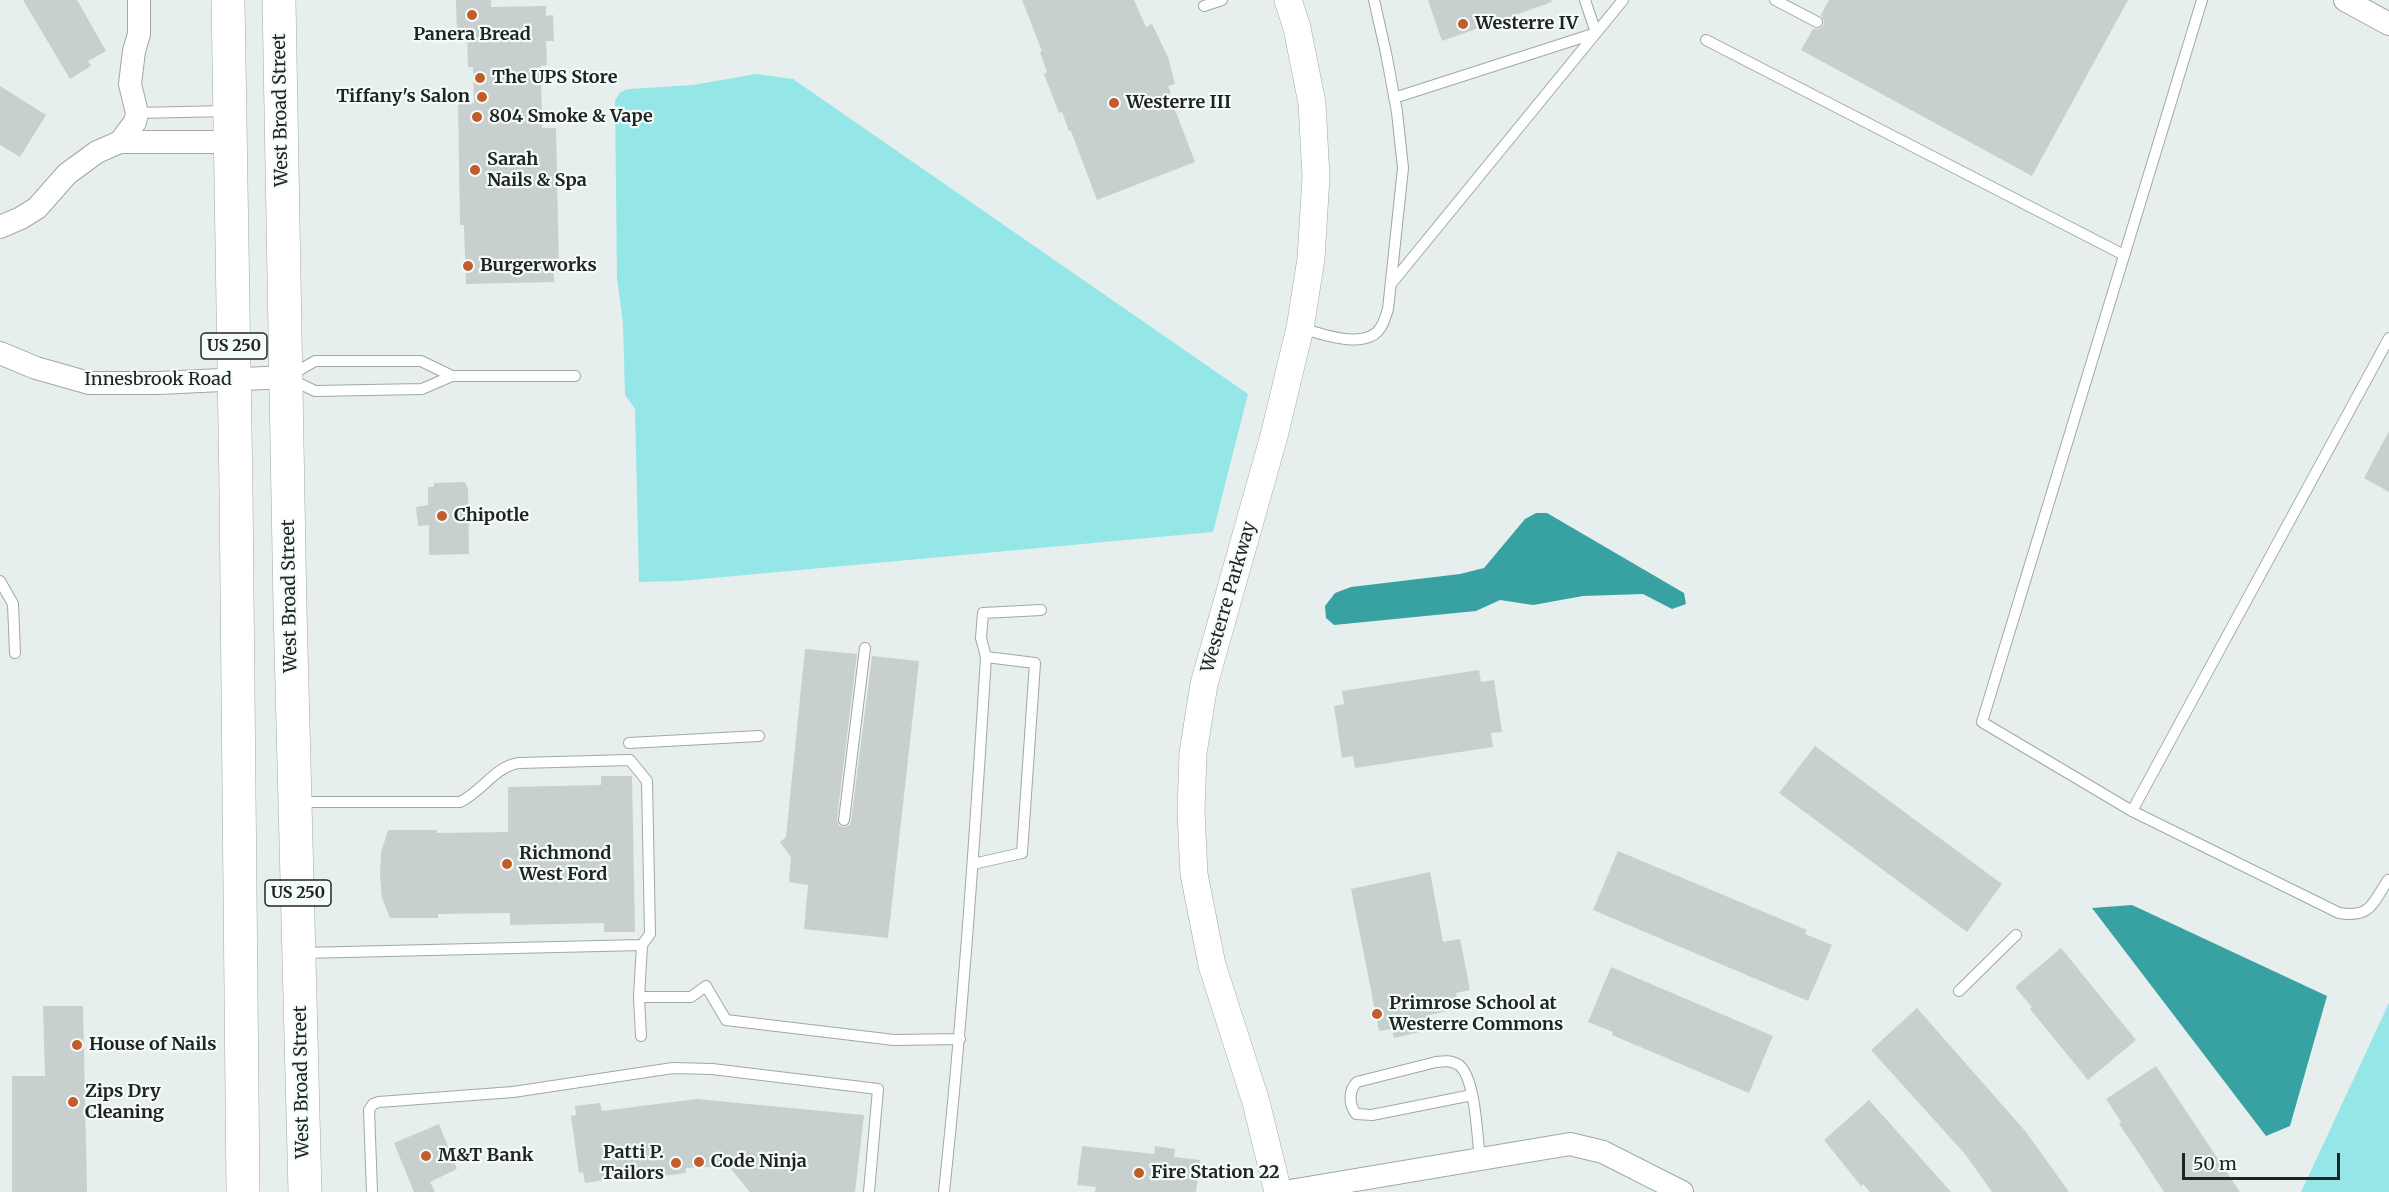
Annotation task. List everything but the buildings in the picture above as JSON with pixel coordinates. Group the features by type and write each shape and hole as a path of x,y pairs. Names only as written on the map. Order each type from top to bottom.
{"main road":[{"name":"US 250","path":"228,0 235,380 243,1192"},
{"name":"West Broad Street","path":"279,0 305,1192"}],"street":[{"path":"120,142 135,122 137,112 130,84 134,51 139,34 139,0"},
{"name":"Westerre Parkway","path":"1278,1192 1256,1102 1212,965 1194,874 1191,812 1193,753 1204,684 1274,436 1300,328 1311,260 1316,177 1312,103 1297,28 1288,0"},
{"path":"2345,0 2389,24"},
{"path":"0,227 37,208 51,190 80,163 97,152 120,142 230,127"},
{"name":"Innesbrook Road","path":"0,353 36,368 89,383 158,383 286,377"},
{"path":"1284,1192 1570,1144 1603,1152 1682,1192"}],"lane":[{"path":"1204,6 1222,0"},
{"path":"1300,328 1349,340 1370,338 1381,328 1388,309 1403,168 1394,98 1374,0"},
{"path":"1585,0 1596,33"},
{"path":"1391,284 1623,0"},
{"path":"1775,0 1817,22"},
{"path":"2202,0 1982,722 2132,811 2339,913 2357,916 2369,909 2388,880"},
{"path":"1394,98 1596,33"},
{"path":"1706,40 2124,255"},
{"path":"137,112 230,127"},
{"path":"2132,811 2389,338"},
{"path":"286,377 315,362 421,361 452,376"},
{"path":"286,377 315,391 422,389 452,376 575,376"},
{"path":"0,581 13,604 15,653"},
{"path":"944,1192 960,1039 973,864 986,657 981,638 983,613 1041,610"},
{"path":"844,820 865,648"},
{"path":"973,864 1022,853 1035,663 986,657"},
{"path":"629,743 759,736"},
{"path":"295,802 460,802 470,797 507,765 630,760 647,781 650,934 642,945 639,998 641,1036"},
{"path":"1959,991 2016,935"},
{"path":"299,953 642,945"},
{"path":"639,998 691,997 706,986 726,1020 894,1040 960,1039"},
{"path":"1472,1095 1372,1115 1356,1114 1350,1101 1351,1091 1357,1082 1448,1060 1457,1064 1463,1070 1472,1095 1480,1159"},
{"path":"372,1192 369,1110 373,1104 486,1094 673,1068 712,1070 878,1089 869,1192"}],"shaded area":[{"path":"756,74 793,79 1248,394 1213,532 680,581 639,582 635,409 625,395 623,323 617,278 615,101 620,92 629,89 693,85"},
{"path":"1536,513 1547,513 1684,593 1686,604 1672,609 1643,594 1583,596 1533,605 1500,600 1476,611 1334,625 1326,618 1325,606 1335,593 1351,587 1460,574 1484,568 1525,519"},
{"path":"2132,905 2327,996 2290,1126 2266,1136 2092,908"},
{"path":"2389,1003 2389,1192 2301,1192"}],"place":[{"name":"Panera Bread","path":"472,15"},
{"name":"Westerre IV","path":"1463,24"},
{"name":"The UPS Store","path":"480,78"},
{"name":"Tiffany's Salon","path":"482,97"},
{"name":"Westerre III","path":"1114,103"},
{"name":"804 Smoke & Vape","path":"477,117"},
{"name":"Sarah Nails & Spa","path":"475,170"},
{"name":"Burgerworks","path":"468,266"},
{"name":"Chipotle","path":"442,516"},
{"name":"Richmond West Ford","path":"507,864"},
{"name":"Primrose School at Westerre Commons","path":"1377,1014"},
{"name":"House of Nails","path":"77,1045"},
{"name":"Zips Dry Cleaning","path":"73,1102"},
{"name":"M&T Bank","path":"426,1156"},
{"name":"Code Ninja","path":"699,1162"},
{"name":"Patti P. Tailors","path":"676,1163"},
{"name":"Fire Station 22","path":"1139,1173"}]}
